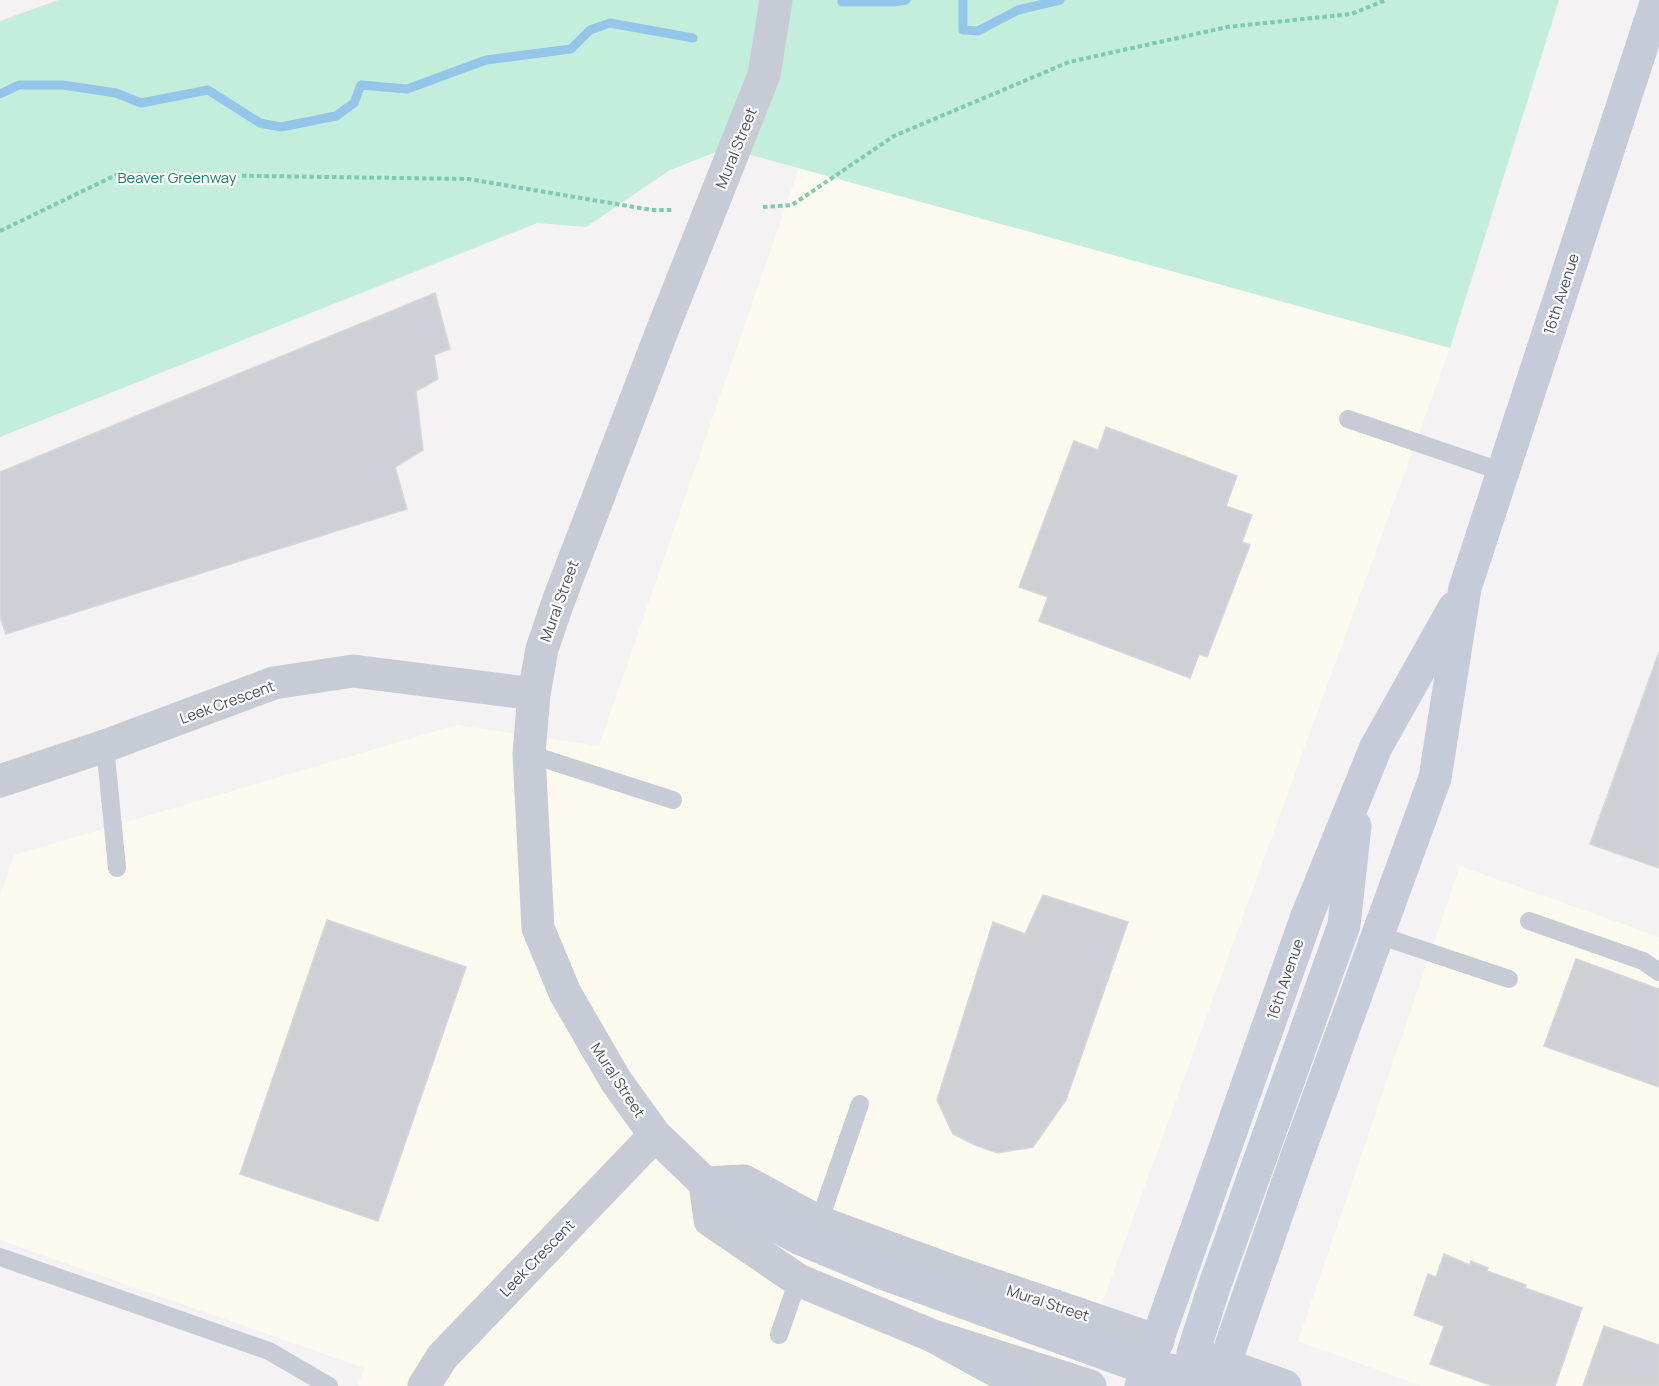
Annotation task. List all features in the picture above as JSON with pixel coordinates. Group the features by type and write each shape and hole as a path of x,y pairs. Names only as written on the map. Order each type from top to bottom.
{"main road":[{"name":"16th Avenue","path":"1221,1376 1295,1162 1436,778 1465,588 1657,0"},
{"name":"16th Avenue","path":"1149,1365 1307,916 1376,747 1465,588"},
{"path":"1190,1370 1214,1287 1344,925 1360,786"},
{"path":"705,1183 749,1212 801,1239 914,1285 1149,1365"},
{"path":"933,1336 995,1369 1019,1386"},
{"name":"Mural Street","path":"1149,1365 1285,1386"}],"street":[{"name":"Mural Street","path":"776,0 764,75 664,326 542,649 534,694 529,754 538,928 565,993 616,1081 655,1135 705,1183 744,1180 819,1222 952,1271 1149,1365"},
{"name":"Leek Crescent","path":"0,781 105,746 274,683 353,671 534,694"},
{"name":"Leek Crescent","path":"424,1386 442,1357 655,1135"},
{"path":"705,1183 710,1220 798,1280 933,1336 1090,1386"}],"lane":[{"path":"1348,419 1503,472"},
{"path":"105,746 117,868"},
{"path":"529,754 674,800"},
{"path":"1529,921 1651,962 1659,972"},
{"path":"1378,935 1509,978"},
{"path":"819,1222 860,1104"},
{"path":"0,1257 269,1351 329,1386"},
{"path":"779,1335 798,1280"}],"path":[{"path":"763,207 792,205 894,136 1069,62 1227,27 1351,15 1386,0"},
{"path":"0,231 118,174 469,179 652,210 672,210"}],"shaded area":[{"path":"799,168 1450,348 1072,1386 358,1386 364,1368 0,1240 0,897 14,855 457,725 599,746"},
{"path":"1460,866 1659,937 1659,1386 1422,1386 1298,1341"}],"green space":[{"name":"Beaver Greenway","path":"58,0 1559,0 1450,348 726,148 670,170 586,227 537,223 0,437 0,21"}],"building":[{"path":"435,293 450,349 434,355 438,379 416,391 423,450 395,467 407,509 6,634 0,617 0,472"},
{"path":"1106,427 1237,476 1226,506 1252,515 1242,542 1250,545 1207,657 1199,654 1190,678 1039,621 1048,597 1019,587 1074,441 1098,450"},
{"path":"1659,652 1659,868 1590,844"},
{"path":"1043,895 1128,922 1066,1100 1033,1147 998,1153 953,1134 937,1100 993,922 1025,934"},
{"path":"327,920 466,967 378,1221 240,1174"},
{"path":"1576,959 1659,989 1659,1087 1544,1046"},
{"path":"1444,1254 1470,1265 1471,1261 1488,1268 1487,1271 1526,1285 1525,1288 1582,1308 1555,1386 1493,1386 1430,1364 1444,1326 1414,1315 1428,1274 1436,1277"},
{"path":"1604,1326 1659,1345 1659,1386 1583,1386"}],"waterway":[{"path":"842,2 906,0"},
{"path":"963,0 963,30 978,31 1018,10 1060,0"},
{"path":"0,94 19,85 63,85 116,93 141,103 208,90 260,123 281,127 336,116 354,103 361,85 407,89 486,60 571,49 590,30 610,23 693,38"}]}
